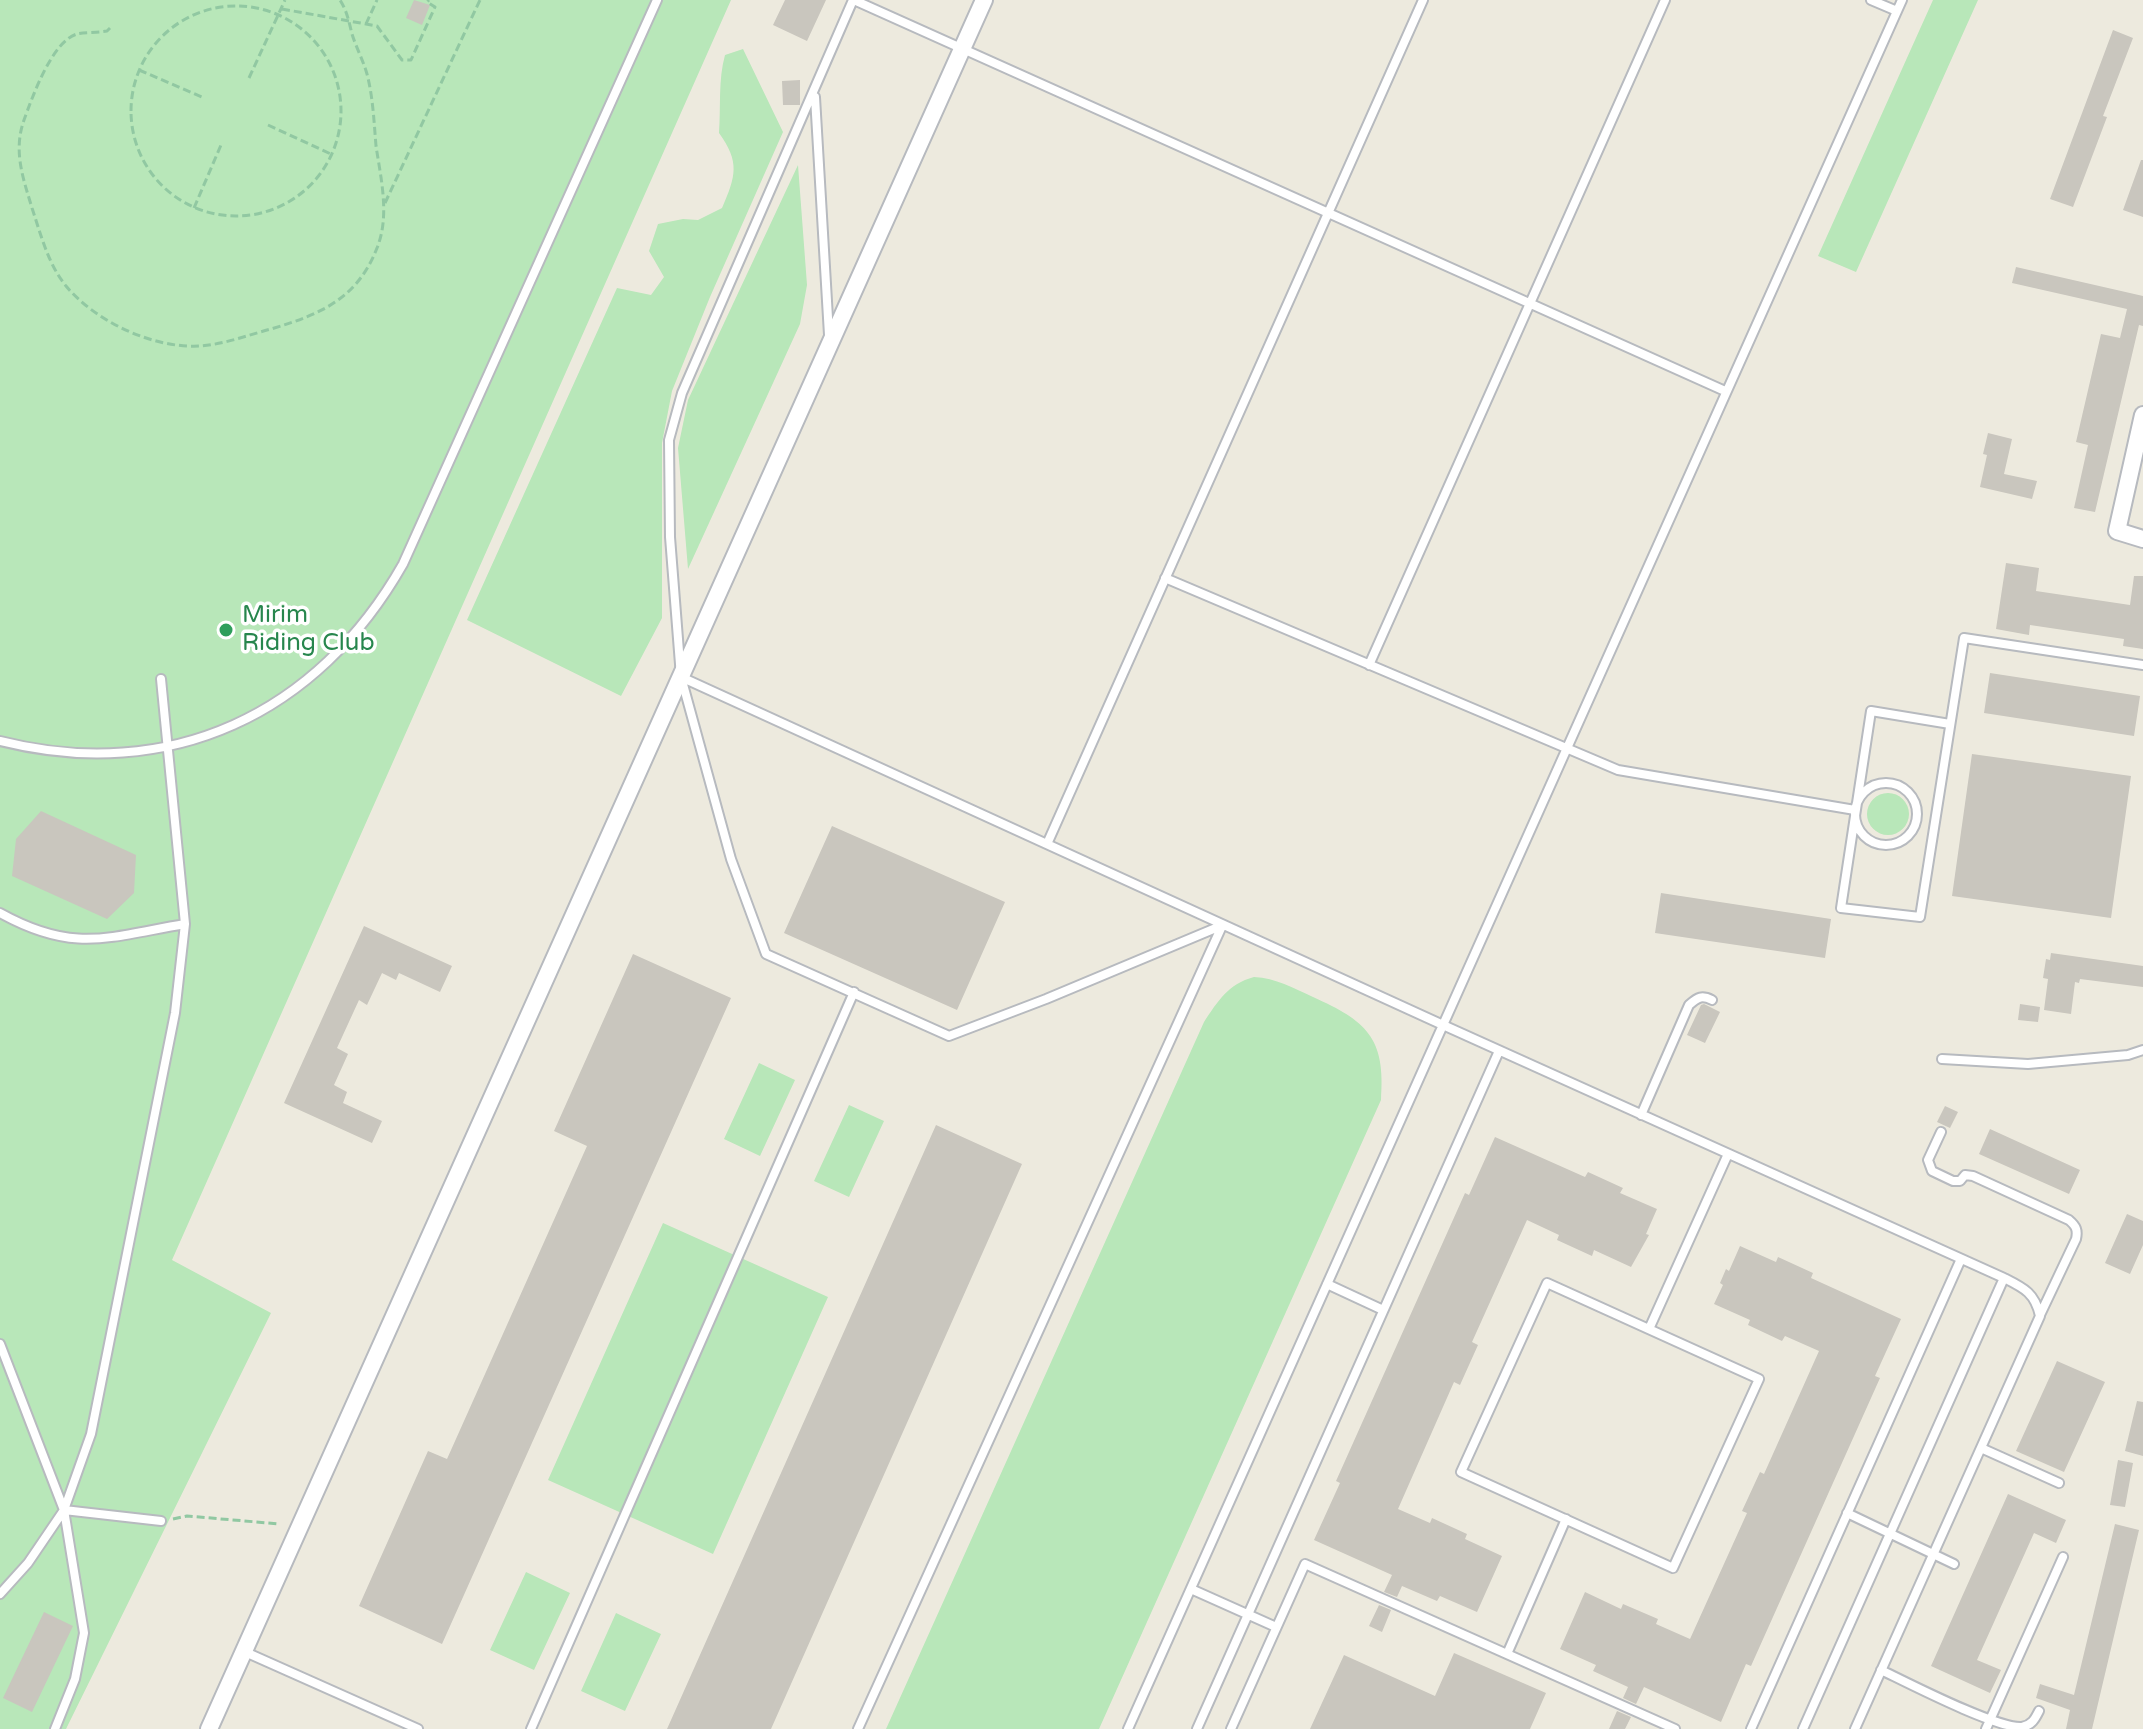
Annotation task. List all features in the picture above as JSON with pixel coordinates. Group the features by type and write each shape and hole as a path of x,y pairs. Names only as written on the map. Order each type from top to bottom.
{"street":[{"path":"209,1729 984,0"},
{"path":"2143,415 2117,531 2143,539"}],"lane":[{"path":"0,741 32,748 95,754 127,753 169,746 219,731 248,718 302,685 349,642 388,592 410,549 657,0"},
{"path":"1223,925 949,1036 766,954 731,859 681,677 670,537 669,440 682,393 854,0 1725,391"},
{"path":"1047,844 1423,0"},
{"path":"1369,665 1665,0"},
{"path":"1871,0 1897,11"},
{"path":"1128,1729 1902,0"},
{"path":"815,92 830,344"},
{"path":"1165,578 1600,764 1645,776 1855,810"},
{"path":"1950,724 1871,711 1841,908 1920,917 1964,638 2143,665"},
{"path":"681,677 2004,1278 2024,1288 2037,1302 2040,1316"},
{"path":"0,1594 28,1563 64,1510 91,1434 175,1013 185,924 161,679"},
{"path":"1883,783 1897,784 1909,791 1916,803 1918,817 1914,830 1904,841 1890,846 1876,844 1864,836 1856,824 1855,810 1860,797 1870,787 1883,783"},
{"path":"1918,817 1935,818"},
{"path":"0,913 26,927 73,939 116,937 185,924"},
{"path":"858,1729 1223,925"},
{"path":"531,1729 854,992"},
{"path":"1641,1115 1689,1005 1704,996 1712,1000"},
{"path":"1942,1059 2028,1064 2128,1055 2143,1050"},
{"path":"1197,1729 1499,1051"},
{"path":"1855,1729 2078,1233 2069,1220 1973,1176 1965,1175 1960,1181 1953,1181 1932,1171 1928,1160 1941,1132"},
{"path":"1649,1329 1728,1154"},
{"path":"1751,1729 1961,1259"},
{"path":"1803,1729 2004,1278"},
{"path":"1547,1283 1759,1379 1673,1568 1566,1519 1461,1472 1547,1283"},
{"path":"1327,1284 1383,1310"},
{"path":"0,1344 64,1510 84,1633 75,1679 55,1729"},
{"path":"1981,1448 2059,1483"},
{"path":"64,1510 161,1521"},
{"path":"1847,1513 1954,1564"},
{"path":"1507,1654 1566,1519"},
{"path":"1988,1724 2063,1557"},
{"path":"1231,1729 1305,1564 1675,1729"},
{"path":"1191,1589 1276,1627"},
{"path":"243,1651 418,1729"},
{"path":"1881,1670 1988,1724 2023,1727 2033,1723 2039,1711"}],"path":[{"path":"249,78 285,0"},
{"path":"110,28 107,31 76,34 57,51 23,122 18,144 23,178 54,267 66,286 105,319 155,340 202,346 223,343 322,311 347,295 378,247 383,207 367,75 340,0"},
{"path":"366,24 377,0"},
{"path":"282,9 377,26 402,60 411,60 435,7 427,2 429,0"},
{"path":"383,207 480,0"},
{"path":"236,6 253,7 279,15 301,27 314,39 333,68 339,85 342,120 333,155 308,189 271,211 236,217 219,216 194,208 159,184 140,155 131,112 139,70 165,34 201,12 236,6"},
{"path":"139,70 202,97"},
{"path":"268,125 333,155"},
{"path":"194,208 221,145"},
{"path":"161,1521 187,1516 300,1526"}],"green space":[{"name":"Mirim Riding Club","path":"0,0 731,0 172,1260 271,1313 66,1729 0,1729"},
{"path":"1933,0 1978,0 1856,272 1818,256"},
{"path":"743,49 783,132 672,391 662,443 662,618 621,696 467,620 617,288 651,295 664,277 649,251 658,224 683,219 698,220 722,208 734,169 730,152 719,133 721,74 725,55"},
{"path":"798,165 807,285 800,324 688,569 678,448 688,400"},
{"path":"1888,793 1903,799 1909,814 1903,829 1888,835 1873,829 1867,814 1873,799"},
{"path":"1254,977 1291,987 1347,1014 1359,1024 1376,1046 1382,1078 1381,1100 1099,1729 886,1729 1204,1022 1230,989"},
{"path":"759,1063 795,1080 760,1156 724,1139"},
{"path":"849,1105 884,1121 849,1197 814,1181"},
{"path":"663,1223 828,1297 713,1554 548,1480"},
{"path":"526,1572 570,1593 534,1670 490,1650"},
{"path":"616,1613 661,1634 625,1711 581,1691"}],"building":[{"path":"414,0 430,5 422,25 406,18"},
{"path":"785,0 826,0 807,41 773,25"},
{"path":"2113,30 2133,38 2073,207 2050,199"},
{"path":"800,80 800,105 783,105 782,81"},
{"path":"2143,160 2143,217 2123,210"},
{"path":"2016,267 2143,296 2143,326 2139,325 2095,512 2074,508 2088,445 2076,442 2101,334 2120,338 2127,309 2012,283"},
{"path":"1988,433 2012,439 2004,474 2037,481 2032,499 1980,487"},
{"path":"2006,563 2039,568 2036,591 2130,605 2134,576 2143,576 2143,649 2123,646 2124,639 2030,625 2029,635 1996,629"},
{"path":"1990,673 2140,696 2134,736 1984,713"},
{"path":"1972,754 2131,776 2111,918 1952,896"},
{"path":"41,811 136,855 134,893 107,919 12,876 16,839"},
{"path":"832,826 1005,902 957,1010 784,933"},
{"path":"1661,893 1831,919 1825,958 1655,933"},
{"path":"364,926 452,966 440,992 399,973 396,980 382,973 367,1005 359,1000 337,1048 348,1054 334,1085 347,1092 343,1103 382,1121 372,1143 284,1103"},
{"path":"2051,953 2143,966 2143,987 2080,979 2079,983 2075,982 2071,1014 2044,1010 2048,979 2043,978 2046,959 2050,960"},
{"path":"633,954 731,998 442,1644 359,1606 428,1451 447,1459 587,1146 554,1131"},
{"path":"1704,1004 1720,1012 1705,1043 1687,1035"},
{"path":"2020,1004 2040,1007 2038,1022 2018,1020"},
{"path":"1945,1106 1958,1112 1950,1128 1937,1122"},
{"path":"936,1125 1022,1164 771,1729 667,1729"},
{"path":"1990,1129 2080,1170 2069,1194 1979,1154"},
{"path":"1495,1137 1585,1177 1588,1172 1623,1188 1620,1193 1657,1209 1646,1234 1649,1235 1631,1267 1594,1250 1592,1256 1557,1240 1559,1235 1527,1220 1472,1342 1478,1345 1460,1385 1454,1382 1398,1509 1430,1523 1432,1518 1467,1534 1465,1539 1502,1556 1477,1612 1440,1596 1437,1601 1402,1586 1397,1597 1384,1592 1392,1575 1314,1540 1340,1483 1336,1481 1465,1193 1469,1195"},
{"path":"2127,1214 2143,1221 2143,1245 2130,1274 2105,1263"},
{"path":"1740,1246 1776,1262 1778,1257 1813,1273 1811,1278 1901,1319 1875,1376 1880,1378 1751,1666 1746,1664 1721,1722 1644,1687 1636,1704 1623,1698 1628,1687 1593,1671 1596,1665 1560,1649 1585,1592 1621,1609 1623,1604 1658,1619 1656,1624 1690,1639 1747,1513 1742,1511 1760,1472 1764,1474 1819,1351 1785,1336 1782,1341 1748,1325 1750,1320 1714,1304 1726,1269 1729,1271"},
{"path":"2057,1361 2105,1382 2064,1472 2016,1451"},
{"path":"2137,1401 2143,1402 2143,1456 2125,1451"},
{"path":"2118,1460 2133,1463 2125,1507 2110,1505"},
{"path":"2008,1494 2066,1520 2056,1543 2034,1533 1977,1660 2001,1670 1990,1693 1931,1666"},
{"path":"2115,1524 2139,1530 2092,1729 2066,1729 2070,1710 2036,1698 2040,1684 2074,1695"},
{"path":"1379,1605 1391,1610 1382,1632 1369,1626"},
{"path":"44,1612 73,1626 32,1712 3,1698"},
{"path":"1454,1653 1546,1693 1530,1729 1310,1729 1344,1655 1435,1696"},
{"path":"1617,1711 1631,1717 1625,1729 1609,1729"}],"place":[{"name":"Mirim Riding Club","path":"226,630"}]}
